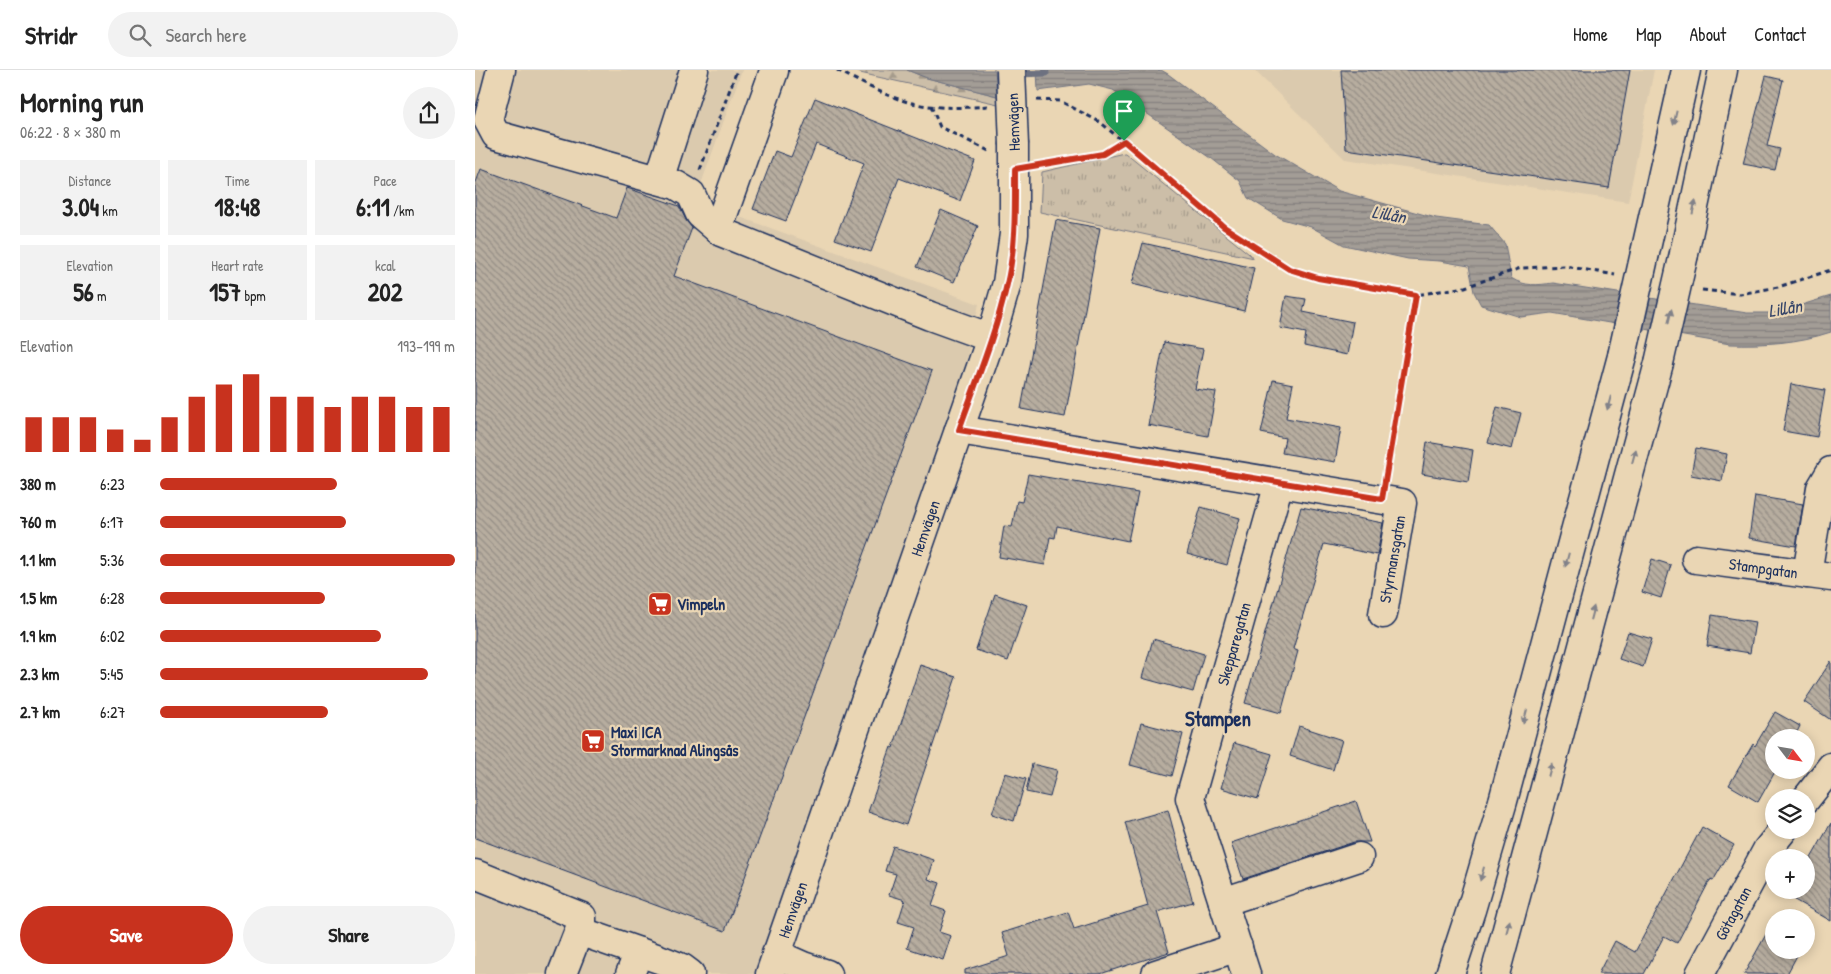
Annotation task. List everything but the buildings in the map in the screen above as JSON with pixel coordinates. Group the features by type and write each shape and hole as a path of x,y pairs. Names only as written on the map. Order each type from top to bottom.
{"main road":[{"path":"501,70 488,120 496,134 676,185 691,194 699,214 718,229 921,313 991,338"},
{"path":"659,180 694,70"},
{"name":"Hemvägen","path":"773,964 991,338 1007,283 1014,234 1015,157 1011,70"},
{"path":"1450,974 1503,801 1622,356 1686,70"},
{"path":"1495,974 1659,364 1723,70"},
{"path":"718,229 774,71"},
{"path":"959,430 1392,501"},
{"path":"1819,576 1821,488 1831,471"},
{"name":"Skepparegatan","path":"1246,974 1190,798 1279,483"},
{"name":"Styrmansgatan","path":"1383,614 1392,501"},
{"name":"Stampgatan","path":"1696,559 1819,576"},
{"path":"1814,789 1831,767"},
{"name":"Götagatan","path":"1700,974 1767,850 1776,839"},
{"path":"1223,902 1359,857"},
{"path":"475,874 582,917 582,923 562,974"},
{"path":"579,930 635,963 682,968 690,974"},
{"path":"1155,974 1238,947"},
{"path":"773,964 803,966 827,974"}],"path":[{"path":"691,194 737,70"},
{"path":"837,70 879,92 908,102 931,106 969,108 993,106"},
{"path":"1030,101 1060,101 1100,122 1224,227 1289,269 1318,278 1416,295 1465,287 1521,268"},
{"path":"931,106 940,127 983,147 1015,157 1103,154 1124,141"},
{"path":"1392,501 1416,295"}],"shaded area":[{"name":"Vimpeln","path":"475,70 742,70 701,184 707,205 979,304 950,433 755,974 475,974"},
{"path":"1254,70 1654,70 1628,202 1345,159"}],"green space":[{"path":"855,70 907,70 927,78 997,96 998,104 860,73"},
{"path":"1125,153 1254,258 1040,212 1042,172"}],"water":[{"path":"907,70 995,70 997,96 927,78"},
{"path":"1037,70 1161,70 1275,154 1339,191 1436,218 1489,225 1505,244 1511,278 1521,283 1537,285 1553,283 1747,313 1775,313 1831,296 1831,332 1781,343 1730,344 1552,313 1521,317 1481,305 1474,292 1469,266 1440,261 1408,259 1344,245 1311,227 1282,219 1248,198 1240,181 1211,158 1113,90 1089,84 1038,91"}],"waterway":[{"name":"Lillån","path":"1017,74 1046,73"}],"place":[{"name":"Vimpeln","path":"660,604"},
{"name":"Maxi ICA Stormarknad Alingsås","path":"593,741"}],"district":[{"name":"Stampen","path":"1218,718"}],"route":[{"path":"1124,141 1224,227 1289,269 1318,278 1416,295 1382,499 959,430 991,338 1007,283 1014,234 1015,169 1103,154 1124,141"}]}
